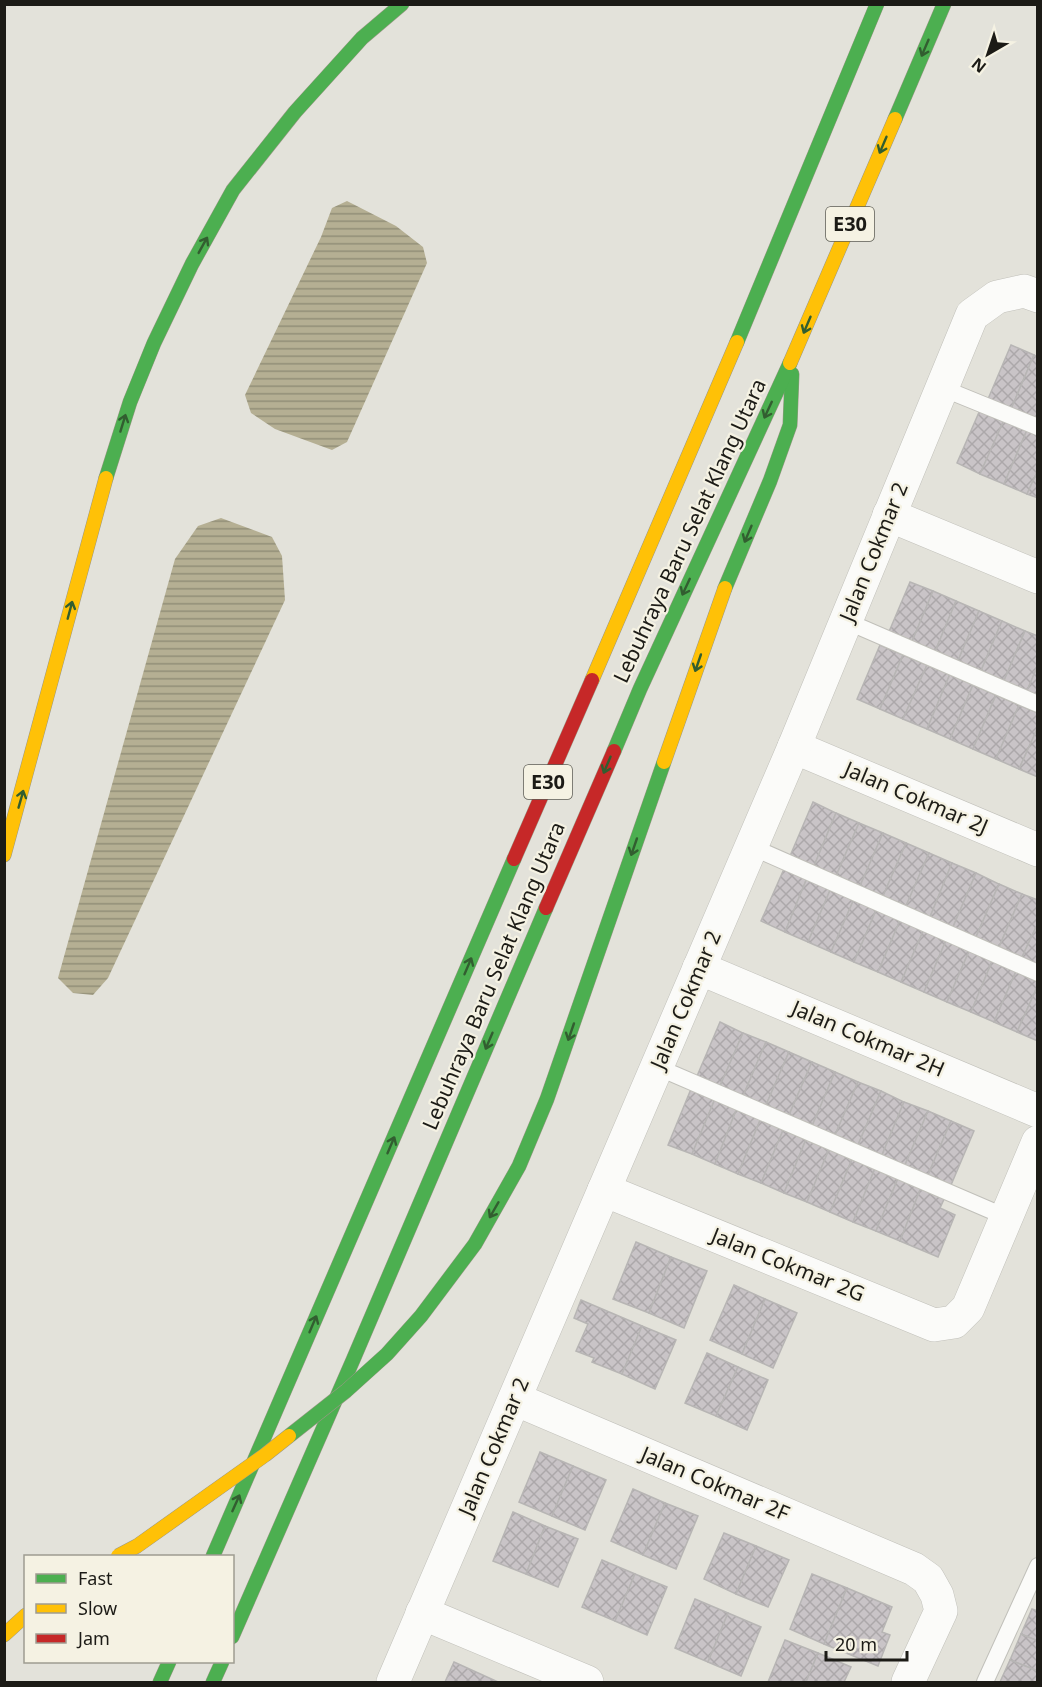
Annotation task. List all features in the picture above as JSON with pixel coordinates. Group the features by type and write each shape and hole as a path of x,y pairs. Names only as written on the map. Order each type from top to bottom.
{"highway":[{"path":"4,855 110,465 130,402 154,343 192,264 233,190 295,112 362,38 402,4"},
{"name":"Lebuhraya Baru Selat Klang Utara","path":"214,1555 733,353 877,4"},
{"name":"Lebuhraya Baru Selat Klang Utara","path":"234,1632 358,1349 635,699 793,357 944,4"},
{"path":"121,1555 266,1455 346,1391 387,1354 421,1316 475,1244 519,1166 547,1099 725,588 770,481 790,425 793,357"},
{"path":"4,1635 24,1617"},
{"path":"160,1683 169,1663"},
{"path":"213,1683 222,1663"}],"street":[{"name":"Jalan Cokmar 2","path":"393,1683 752,847 972,315 997,297 1024,291 1038,296"},
{"path":"890,515 1038,577"},
{"name":"Jalan Cokmar 2J","path":"794,747 1038,850"},
{"name":"Jalan Cokmar 2H","path":"699,968 1038,1111"},
{"path":"1006,1217 1038,1142"},
{"name":"Jalan Cokmar 2G","path":"604,1190 934,1325 954,1322 968,1308 1006,1217"},
{"name":"Jalan Cokmar 2F","path":"515,1399 914,1569 928,1579 937,1594 941,1611 908,1683"},
{"path":"422,1613 587,1683"}],"lane":[{"path":"942,388 1038,427"},
{"path":"846,621 1038,704"},
{"path":"752,847 1038,973"},
{"path":"657,1067 1006,1217"},
{"path":"986,1683 1038,1566"}],"shaded area":[{"path":"347,201 396,226 423,247 427,263 347,442 332,450 275,429 251,413 245,395 321,237 332,208"},
{"path":"221,518 272,537 282,556 285,600 108,978 93,995 73,993 58,978 175,559 198,526"}],"building":[{"path":"1011,345 1034,355 1011,409 988,399"},
{"path":"1034,355 1038,357 1038,412 1035,419 1011,409"},
{"path":"980,410 1004,420 980,474 957,463"},
{"path":"1004,420 1027,430 1004,484 980,474"},
{"path":"1027,430 1038,434 1038,470 1027,494 1004,484"},
{"path":"1038,470 1038,498 1027,494"},
{"path":"910,582 933,591 911,644 888,634"},
{"path":"933,591 956,601 934,654 911,644"},
{"path":"956,601 979,611 957,663 934,654"},
{"path":"979,611 1002,621 980,673 957,663"},
{"path":"1002,621 1025,631 1003,683 980,673"},
{"path":"1025,631 1038,636 1038,665 1026,693 1003,683"},
{"path":"880,645 903,655 880,709 857,699"},
{"path":"903,655 927,665 903,719 880,709"},
{"path":"927,665 950,674 927,729 903,719"},
{"path":"1038,665 1038,698 1026,693"},
{"path":"950,674 973,685 950,739 927,729"},
{"path":"973,685 996,695 973,749 950,739"},
{"path":"996,695 1019,705 996,759 973,749"},
{"path":"1019,705 1038,713 1038,727 1019,769 996,759"},
{"path":"1038,727 1038,777 1019,769"},
{"path":"813,802 836,813 814,866 790,856"},
{"path":"836,813 859,823 836,876 814,866"},
{"path":"859,823 883,833 860,886 836,876"},
{"path":"883,833 906,843 883,896 860,886"},
{"path":"906,843 929,853 906,906 883,896"},
{"path":"929,853 952,863 930,917 906,906"},
{"path":"952,863 976,873 953,927 930,917"},
{"path":"784,869 807,878 785,932 761,921"},
{"path":"976,873 999,884 976,937 953,927"},
{"path":"807,878 831,888 808,942 785,932"},
{"path":"999,884 1022,894 999,947 976,937"},
{"path":"831,888 854,899 831,952 808,942"},
{"path":"1022,894 1038,900 1038,923 1022,957 999,947"},
{"path":"854,899 877,908 854,962 831,952"},
{"path":"877,908 901,918 878,972 854,962"},
{"path":"901,918 924,929 901,982 878,972"},
{"path":"1038,923 1038,964 1022,957"},
{"path":"924,929 947,938 924,992 901,982"},
{"path":"947,938 970,949 947,1002 924,992"},
{"path":"970,949 993,959 971,1012 947,1002"},
{"path":"993,959 1017,969 994,1022 971,1012"},
{"path":"1017,969 1038,978 1038,985 1017,1032 994,1022"},
{"path":"1038,985 1038,1041 1017,1032"},
{"path":"720,1022 743,1033 720,1086 697,1076"},
{"path":"743,1033 766,1042 743,1096 720,1086"},
{"path":"766,1042 789,1052 766,1105 743,1096"},
{"path":"789,1052 812,1062 789,1115 766,1105"},
{"path":"812,1062 835,1072 812,1126 789,1115"},
{"path":"835,1072 858,1082 835,1135 812,1126"},
{"path":"858,1082 881,1091 858,1145 835,1135"},
{"path":"691,1089 715,1099 692,1154 668,1145"},
{"path":"881,1091 904,1102 882,1155 858,1145"},
{"path":"715,1099 737,1108 715,1164 692,1154"},
{"path":"904,1102 928,1111 905,1165 882,1155"},
{"path":"737,1108 761,1118 738,1174 715,1164"},
{"path":"928,1111 951,1121 928,1175 905,1165"},
{"path":"761,1118 784,1128 761,1183 738,1174"},
{"path":"951,1121 974,1131 951,1185 928,1175"},
{"path":"784,1128 807,1137 784,1193 761,1183"},
{"path":"807,1137 830,1147 807,1202 784,1193"},
{"path":"830,1147 853,1157 830,1212 807,1202"},
{"path":"853,1157 876,1166 853,1222 830,1212"},
{"path":"876,1166 899,1176 876,1231 853,1222"},
{"path":"899,1176 922,1185 900,1241 876,1231"},
{"path":"922,1185 946,1195 940,1208 955,1215 938,1257 900,1241"},
{"path":"636,1242 671,1257 649,1313 613,1299"},
{"path":"671,1257 707,1271 684,1328 649,1313"},
{"path":"734,1285 765,1299 742,1354 710,1340"},
{"path":"765,1299 797,1313 773,1368 742,1354"},
{"path":"581,1300 642,1326 622,1374 592,1362 594,1358 576,1351 588,1324 574,1318"},
{"path":"642,1326 676,1340 655,1389 622,1374"},
{"path":"707,1353 738,1367 716,1416 685,1403"},
{"path":"738,1367 768,1380 747,1430 716,1416"},
{"path":"540,1452 573,1466 552,1516 519,1502"},
{"path":"573,1466 606,1480 585,1530 552,1516"},
{"path":"633,1489 665,1503 643,1555 611,1541"},
{"path":"665,1503 698,1516 676,1569 643,1555"},
{"path":"513,1512 545,1526 526,1574 493,1561"},
{"path":"545,1526 578,1539 558,1587 526,1574"},
{"path":"724,1533 756,1546 736,1594 704,1579"},
{"path":"756,1546 789,1560 768,1607 736,1594"},
{"path":"602,1560 635,1574 615,1621 582,1607"},
{"path":"635,1574 667,1587 647,1635 615,1621"},
{"path":"812,1574 847,1588 824,1644 790,1629"},
{"path":"847,1588 892,1607 882,1632 890,1635 878,1666 824,1644"},
{"path":"695,1599 728,1613 708,1662 675,1648"},
{"path":"1032,1609 1038,1611 1038,1641 1021,1634"},
{"path":"728,1613 761,1627 741,1676 708,1662"},
{"path":"1021,1634 1038,1641 1038,1671 1010,1660"},
{"path":"785,1640 818,1653 806,1682 768,1682"},
{"path":"818,1653 851,1667 844,1682 806,1682"},
{"path":"1010,1660 1038,1671 1038,1682 1000,1682"},
{"path":"454,1662 498,1682 445,1682"}],"traffic: fast":[{"path":"106,478 130,402 154,343 192,264 233,190 295,112 362,38 402,4"},
{"path":"737,342 877,4"},
{"path":"895,119 944,4"},
{"path":"614,751 640,689 790,363"},
{"path":"725,588 770,481 790,425 792,374"},
{"path":"289,1436 346,1391 387,1354 421,1316 475,1244 519,1166 547,1099 664,762"},
{"path":"213,1555 514,859"},
{"path":"234,1632 546,908"},
{"path":"160,1682 169,1663"},
{"path":"213,1682 222,1663"}],"traffic: slow":[{"path":"790,363 895,119"},
{"path":"592,680 737,342"},
{"path":"4,855 106,478"},
{"path":"664,762 725,588"},
{"path":"120,1555 137,1546 289,1436"},
{"path":"4,1635 24,1617"}],"traffic: jam":[{"path":"514,859 592,680"},
{"path":"546,908 614,751"}]}
